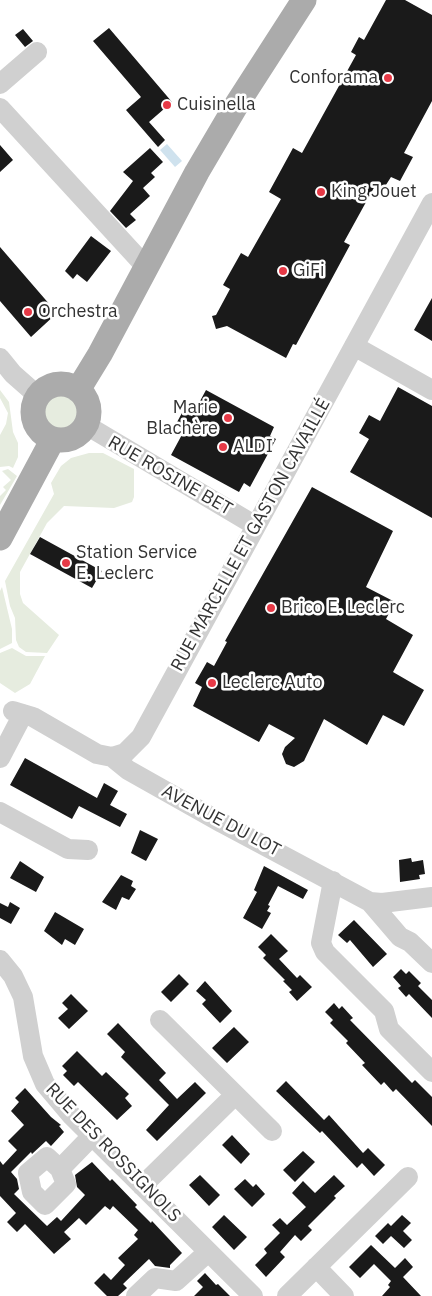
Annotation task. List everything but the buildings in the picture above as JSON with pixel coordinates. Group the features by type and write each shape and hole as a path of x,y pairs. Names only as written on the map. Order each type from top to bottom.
{"main road":[{"path":"78,390 100,354 197,172 237,104 304,0"},
{"path":"53,386 70,386 78,390 83,395 89,409 86,424 72,438 53,439 39,429 35,421 34,404 38,396 53,386"},
{"path":"0,538 53,439"}],"street":[{"path":"0,84 37,52"},
{"path":"0,108 146,267"},
{"name":"RUE MARCELLE ET GASTON CAVAILLÉ","path":"112,758 125,754 141,737 432,203"},
{"path":"354,346 432,390"},
{"path":"0,358 12,374 38,396"},
{"name":"RUE ROSINE BET","path":"86,424 256,526"},
{"path":"0,758 9,709 33,717 97,754 112,758"},
{"name":"AVENUE DU LOT","path":"112,758 128,770 222,823 370,902"},
{"path":"0,812 68,849 88,850"},
{"path":"333,881 321,943 325,952 384,1011 388,1029 432,1072"},
{"path":"370,902 382,903 432,897"},
{"path":"370,902 400,937 410,942 432,963"},
{"name":"RUE DES ROSSIGNOLS","path":"0,960 12,976 23,997 33,1056 45,1084 92,1136 253,1296"},
{"path":"160,1020 272,1132"},
{"path":"142,1186 235,1095"},
{"path":"60,1169 92,1136"},
{"path":"287,1296 408,1177"},
{"path":"136,1296 155,1278 178,1289 208,1252"},
{"path":"316,1267 344,1296"}],"shaded area":[{"path":"0,390 9,402 13,432 18,443 18,457 13,468 9,466 0,467 0,435 6,424 8,413 0,398"},
{"path":"61,394 74,400 80,413 74,426 61,432 48,426 42,413 48,400"},
{"path":"89,453 103,453 134,469 134,497 132,502 114,508 64,506 47,523 20,572 20,594 23,603 59,635 47,653 26,652 19,647 16,640 15,618 10,606 5,581 54,494 51,483 61,466 71,458"},
{"path":"8,469 17,476 0,505 0,496 6,490 3,487 11,480 2,471"},
{"path":"2,587 12,629 12,643 0,649 0,591"},
{"path":"12,648 26,656 45,656 30,684 15,693 0,683 0,653"}],"water":[{"path":"167,144 182,161 175,167 160,150"}],"place":[{"name":"Conforama","path":"388,78"},
{"name":"Cuisinella","path":"167,105"},
{"name":"King Jouet","path":"321,192"},
{"name":"GiFi","path":"283,271"},
{"name":"Orchestra","path":"28,312"},
{"name":"Marie Blachère","path":"228,418"},
{"name":"ALDI","path":"223,447"},
{"name":"Station Service E. Leclerc","path":"66,563"},
{"name":"Brico E. Leclerc","path":"271,608"},
{"name":"Leclerc Auto","path":"212,683"}]}
